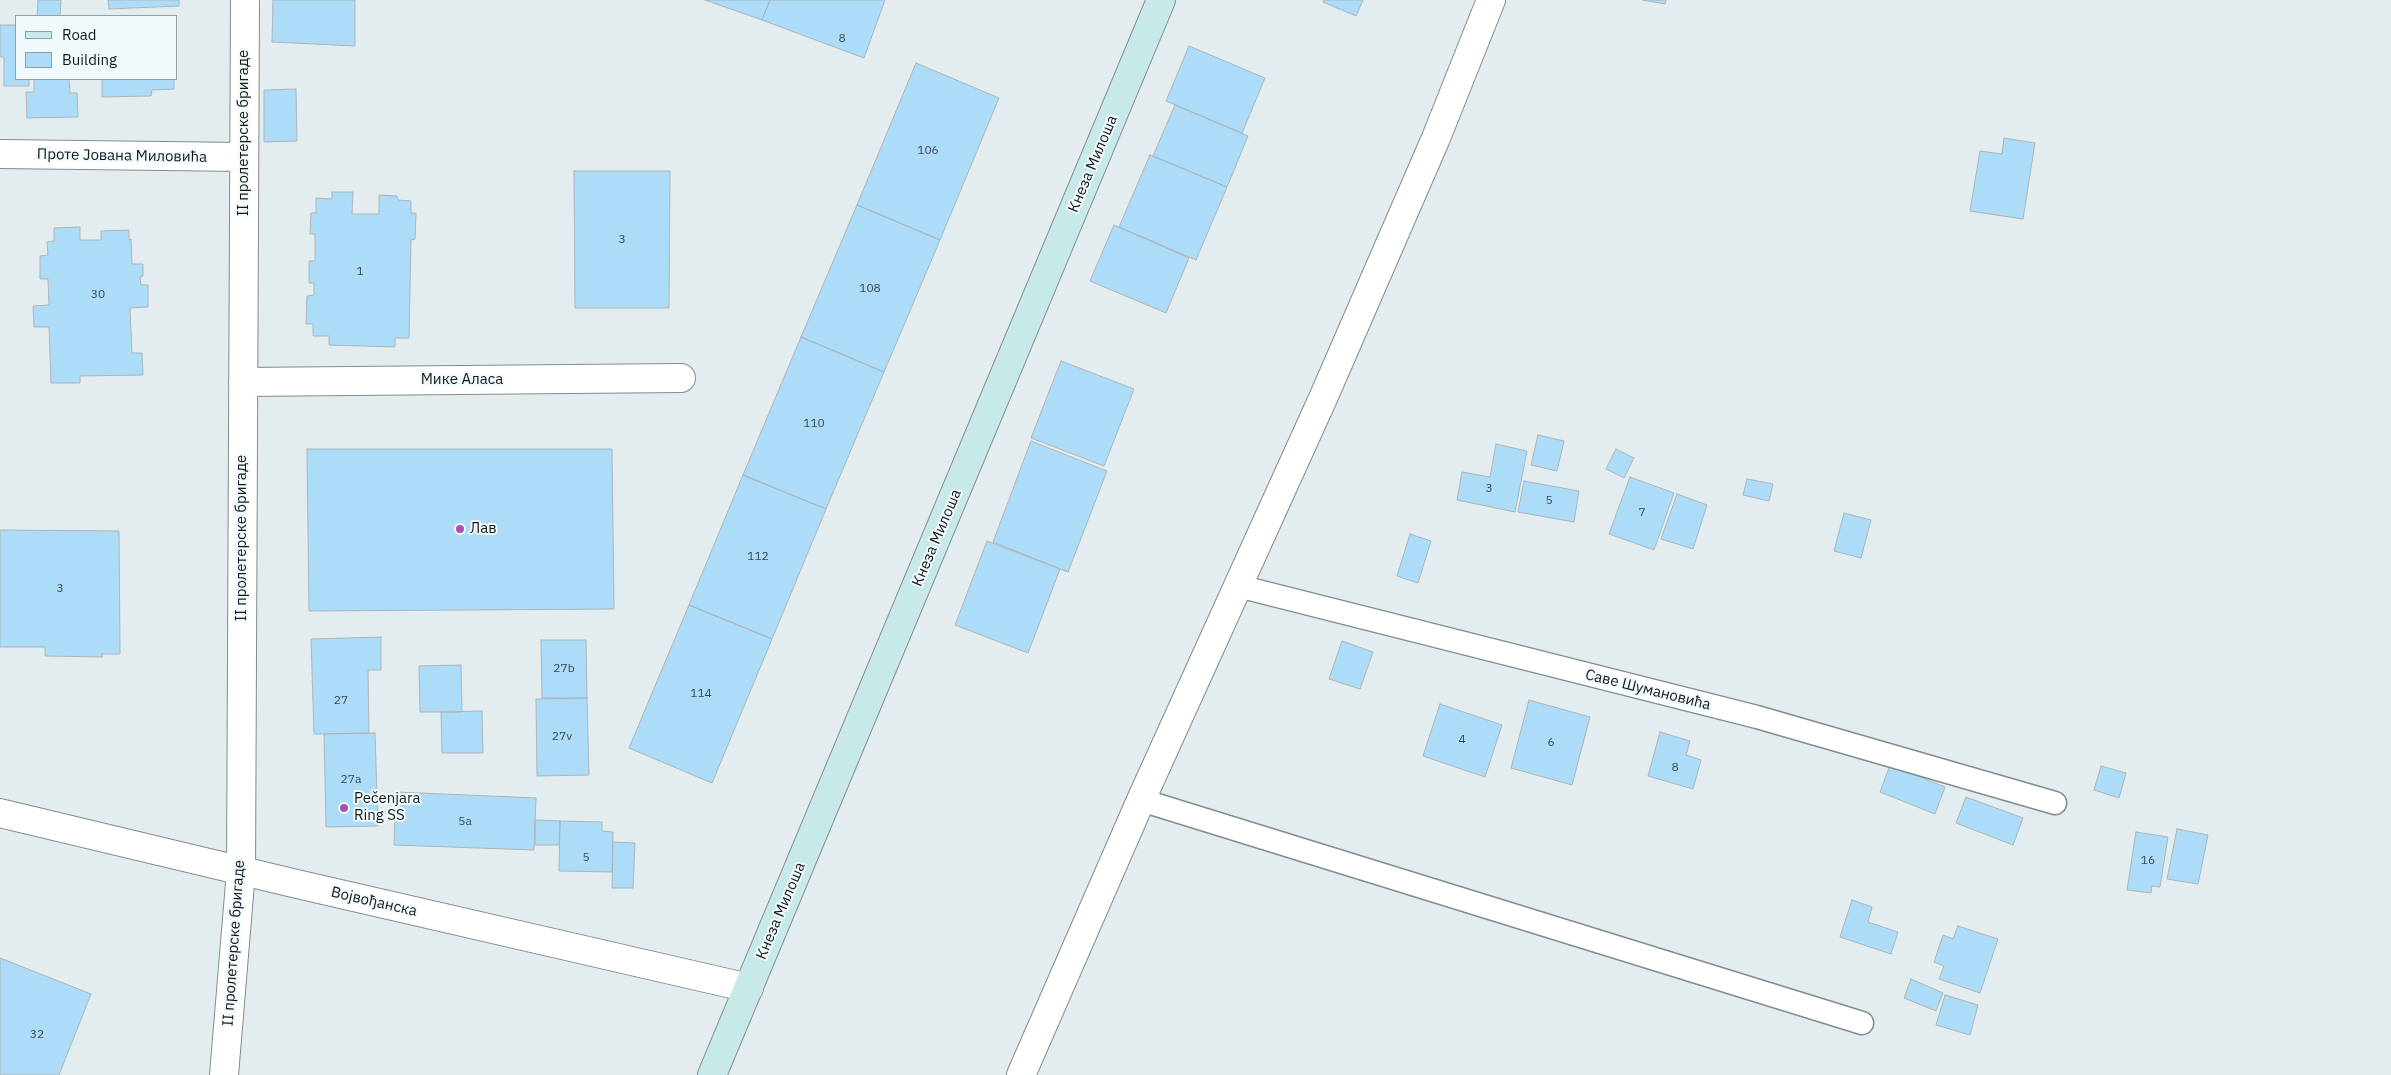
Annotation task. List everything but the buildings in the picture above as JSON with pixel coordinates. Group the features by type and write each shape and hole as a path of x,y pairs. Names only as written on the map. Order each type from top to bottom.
{"main road":[{"name":"Кнеза Милоша","path":"712,1075 1157,1"}],"street":[{"name":"II пролетерске бригаде","path":"224,1075 241,871 245,0"},
{"path":"1021,1075 1141,800 1324,396 1424,165 1491,0"},
{"name":"Проте Јована Миловића","path":"0,154 244,158"},
{"name":"Мике Аласа","path":"243,382 681,378"},
{"name":"Војвођанска","path":"0,813 241,871 749,988"}],"lane":[{"name":"Саве Шумановића","path":"1238,586 1757,717 2055,803"},
{"path":"1141,800 1862,1023"}],"place":[{"name":"Лав","path":"460,529"},
{"name":"Pečenjara Ring SS","path":"344,808"}]}
